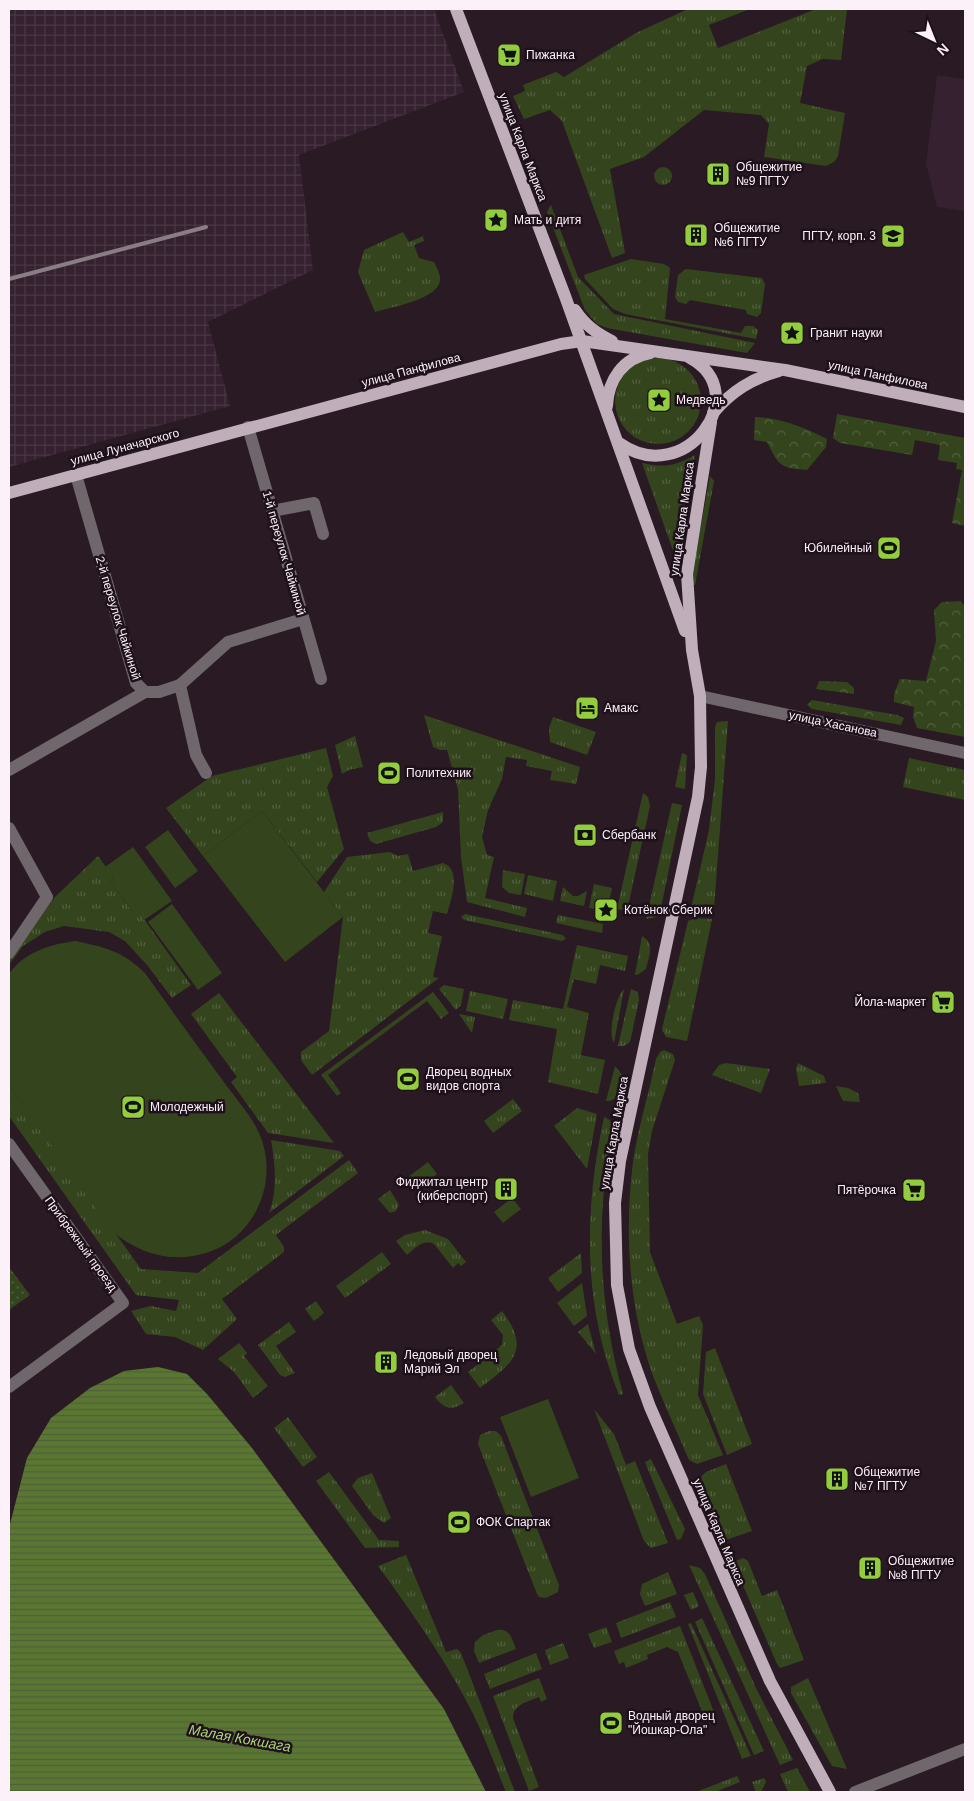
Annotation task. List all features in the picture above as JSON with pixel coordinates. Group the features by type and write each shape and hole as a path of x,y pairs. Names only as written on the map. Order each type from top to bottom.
{"main road":[{"name":"улица Карла Маркса","path":"456,9 607,410"},
{"name":"улица Карла Маркса","path":"565,296 582,322 596,333 622,347"},
{"name":"улица Панфилова","path":"248,427 561,344 582,341 657,352"},
{"path":"657,352 686,356 698,362 710,378 714,395 712,418 694,443 670,454 660,456 639,454 619,443 607,410 608,394 620,369 641,354 657,352"},
{"name":"улица Панфилова","path":"686,356 785,370 965,407"},
{"name":"улица Панфилова","path":"712,418 733,392 745,384 759,377 785,370"},
{"name":"улица Карла Маркса","path":"712,418 687,574 692,650 700,696 701,767 697,807 620,1161 616,1203 617,1285 629,1349 650,1407 770,1681 830,1792"},
{"name":"улица Луначарского","path":"9,493 248,427"},
{"name":"улица Карла Маркса","path":"619,443 692,650"}],"street":[{"name":"1-й переулок Чайкиной","path":"248,427 322,679"},
{"name":"2-й переулок Чайкиной","path":"76,475 136,683 145,692 159,692 180,685"},
{"path":"272,511 314,503 323,534"},
{"path":"206,773 196,755 180,685 228,642 303,619"},
{"path":"9,770 145,692"},
{"name":"улица Хасанова","path":"700,696 965,753"},
{"path":"9,828 47,897 9,953"},
{"name":"Прибрежный проезд","path":"9,1144 123,1303 9,1387"},
{"path":"855,1792 965,1748"}],"shaded area":[{"path":"9,9 434,9 464,92 299,155 313,270 208,322 230,406 9,467"},
{"path":"937,75 965,79 965,211 937,207 926,164"}],"green space":[{"path":"688,9 750,9 709,25 718,48 816,9 847,9 841,60 823,59 807,66 800,103 845,113 838,156 834,162 826,166 764,157 769,124 761,115 704,110 644,157 610,169 625,253 612,258 562,121 550,110 524,119 513,96 525,91 523,85 556,72 564,77 636,33"},
{"path":"659,167 667,167 672,172 670,183 659,185 654,180 654,172"},
{"path":"551,205 578,277 614,314 755,343 747,353 607,328 597,324 585,310 547,212"},
{"path":"403,232 409,242 423,236 424,241 414,245 419,258 434,262 440,277 439,285 434,291 415,301 375,312 358,272 364,250"},
{"path":"631,259 664,264 670,268 665,319 741,333 745,326 753,326 758,330 756,339 625,314 613,309 585,279 584,275"},
{"path":"686,269 762,278 765,284 761,313 757,317 747,314 746,310 690,300 686,304 678,302 675,297 678,275"},
{"path":"658,358 675,361 689,370 698,384 701,401 698,418 689,432 675,441 658,444 641,441 627,432 618,418 615,401 618,384 627,370 641,361"},
{"path":"837,414 965,438 965,526 952,523 962,470 956,469 957,463 938,460 940,445 915,440 912,455 840,443 833,438"},
{"path":"755,417 783,421 809,431 827,439 826,447 807,470 786,467 778,461 767,442 754,440"},
{"path":"695,455 676,559 642,463 669,465 682,462"},
{"path":"710,476 714,481 695,585 690,585"},
{"path":"961,601 965,607 965,737 917,728 913,717 914,707 894,702 894,694 900,679 926,681 936,641 934,610 942,602"},
{"path":"819,681 847,682 854,688 854,694 816,689"},
{"path":"812,700 897,715 904,718 901,725 812,709 807,705"},
{"path":"424,715 580,767 576,784 550,780 552,771 526,766 527,760 506,757 502,779 488,810 482,837 487,855 494,857 485,898 527,908 525,917 467,902 461,857 458,789 447,750 433,747"},
{"path":"553,717 596,732 587,755 550,742 549,728"},
{"path":"728,721 714,909 691,908 709,830 715,779 715,727 717,722"},
{"path":"355,736 363,767 349,770 342,774 335,745"},
{"path":"326,748 333,776 327,787 344,849 317,882 262,811 203,856 166,808 212,776"},
{"path":"682,753 687,755 685,789 675,787"},
{"path":"909,758 965,770 965,800 903,787"},
{"path":"643,793 648,797 650,806 627,911 617,909"},
{"path":"672,803 682,805 661,908 656,917 646,919"},
{"path":"262,811 343,917 285,962 203,856"},
{"path":"443,812 443,822 436,827 376,844 370,841 367,833"},
{"path":"168,830 198,871 175,888 145,847"},
{"path":"133,847 172,901 144,920 136,909 132,911 110,881 114,878 105,867"},
{"path":"390,852 398,856 408,854 413,871 443,863 449,866 452,872 454,886 447,914 433,911 428,933 442,936 433,977 439,978 312,1075 301,1060 301,1052 329,1031 343,917 324,892 347,857"},
{"path":"98,856 114,878 110,881 132,911 136,908 191,985 172,998 147,965 125,941 109,932 64,926 45,932 23,946 9,965 9,958 55,897"},
{"path":"503,870 525,874 521,895 509,893 502,887"},
{"path":"528,875 557,881 553,901 524,894"},
{"path":"594,884 612,888 607,911 589,908"},
{"path":"563,887 573,896 578,896 587,891 584,906 560,901"},
{"path":"172,904 222,973 198,990 148,922"},
{"path":"465,914 563,935 566,939 562,941 464,920 461,917"},
{"path":"558,915 603,924 602,933 556,923"},
{"path":"695,918 712,919 687,1041 666,1037 662,1029 688,921"},
{"path":"642,936 649,942 649,955 646,969 635,975"},
{"name":"Молодежный","path":"76,941 113,951 129,960 145,973 256,1127 263,1145 267,1164 261,1201 252,1218 241,1232 226,1244 209,1252 183,1257 158,1255 135,1247 113,1232 9,1085 9,974 22,960 39,950 57,944"},
{"path":"577,945 628,956 625,971 600,965 596,984 574,979 567,1007 589,1013 581,1055 605,1060 598,1094 548,1082 557,1029 509,1020 513,1000 563,1009"},
{"path":"444,985 464,989 461,1005 456,1010 439,989"},
{"path":"624,989 614,1043 611,1032 613,1015 618,999"},
{"path":"631,989 638,992 639,1000 630,1042 624,1046 618,1046"},
{"path":"470,991 508,999 503,1019 466,1011"},
{"path":"433,992 449,1013 441,1019 427,1001 328,1075 341,1093 337,1096 321,1075"},
{"path":"219,993 334,1143 268,1133 231,1082 237,1077 191,1014"},
{"path":"459,1014 475,1017 472,1033"},
{"path":"664,1050 673,1054 675,1060 652,1131 648,1154 650,1252 677,1324 699,1316 703,1325 698,1395 723,1455 697,1464 689,1460 653,1376 638,1324 631,1270 629,1216 633,1162 656,1059 660,1052"},
{"path":"726,1063 770,1069 761,1093 712,1075 719,1065"},
{"path":"798,1063 824,1076 826,1083 799,1086 796,1069"},
{"path":"615,1066 622,1075 617,1097 606,1101"},
{"path":"9,1085 141,1269 198,1273 349,1160 358,1173 276,1235 284,1247 284,1252 222,1299 237,1319 203,1350 175,1337 146,1334 131,1311 151,1306 176,1311 179,1300 136,1295 9,1116"},
{"path":"836,1086 848,1088 858,1093 860,1102 843,1101"},
{"path":"513,1099 522,1111 493,1133 484,1121"},
{"path":"577,1108 597,1114 587,1169 554,1126"},
{"path":"604,1117 610,1120 612,1128 603,1196 602,1261 608,1326 623,1394 619,1395 607,1361 598,1326 590,1257 593,1187"},
{"path":"271,1140 340,1151 344,1156 269,1213 275,1186"},
{"path":"428,1162 437,1174 417,1190 407,1178"},
{"path":"390,1190 399,1205 396,1211 390,1213 378,1199"},
{"path":"512,1198 521,1209 503,1223 494,1212"},
{"path":"425,1230 448,1239 466,1262 461,1266 458,1263 453,1268 434,1244 430,1243 419,1245 407,1255 396,1241 405,1235"},
{"path":"382,1252 391,1264 345,1298 336,1286"},
{"path":"581,1253 582,1273 558,1292 548,1278"},
{"path":"9,1267 30,1295 9,1310"},
{"path":"582,1283 587,1316 574,1326 557,1303"},
{"path":"316,1301 324,1313 314,1321 305,1309"},
{"path":"502,1311 516,1336 517,1346 509,1363 480,1388 468,1372 502,1345 503,1335 491,1320"},
{"path":"289,1322 296,1332 276,1346 295,1373 285,1377 280,1375 258,1345"},
{"path":"588,1324 596,1354 578,1332"},
{"path":"239,1343 247,1353 244,1356 268,1386 253,1398 234,1372 218,1359"},
{"path":"715,1348 752,1444 727,1455 703,1394 706,1352"},
{"path":"451,1385 464,1403 448,1408 435,1397"},
{"path":"548,1399 579,1478 531,1497 500,1417"},
{"path":"594,1409 614,1434 626,1465 635,1461 668,1543 651,1548 644,1541"},
{"path":"288,1417 317,1457 303,1467 274,1428"},
{"path":"489,1431 496,1431 501,1436 559,1585 558,1592 546,1598 539,1597 537,1594 478,1444 480,1435"},
{"path":"651,1459 685,1529 681,1539 677,1540 645,1462"},
{"path":"726,1464 752,1531 723,1541 699,1479 706,1472"},
{"path":"329,1472 379,1540 399,1541 399,1547 365,1548 316,1481"},
{"path":"372,1473 391,1518 384,1523 373,1515 352,1486 358,1478"},
{"path":"406,1555 446,1652 457,1649 461,1653 515,1792 506,1792 479,1725 448,1668 426,1633 378,1566"},
{"path":"743,1558 748,1561 762,1596 777,1590 804,1660 780,1668 777,1664 735,1567 736,1561"},
{"path":"689,1565 700,1568 705,1574 756,1688 793,1760 780,1765"},
{"path":"668,1572 677,1594 645,1606 640,1594 642,1584"},
{"path":"693,1592 699,1606 691,1610 684,1595"},
{"path":"670,1602 676,1617 621,1638 616,1623"},
{"path":"702,1618 764,1751 754,1755 695,1622"},
{"path":"691,1623 751,1756 742,1759 688,1624"},
{"path":"680,1626 716,1717 706,1721 678,1652 667,1647 647,1655 648,1659 626,1668 624,1662 619,1664 614,1651"},
{"path":"606,1627 612,1642 594,1648 588,1634"},
{"path":"497,1630 508,1632 516,1649 479,1663 474,1651 475,1642 483,1635"},
{"path":"563,1643 569,1658 550,1665 545,1650"},
{"path":"536,1653 542,1669 490,1689 484,1674"},
{"path":"539,1678 547,1699 541,1702 539,1697 522,1704 514,1713 513,1718 539,1787 529,1791 493,1696"},
{"path":"808,1678 847,1769 832,1766 791,1693 791,1687"},
{"path":"797,1768 810,1792 788,1792 780,1774"},
{"path":"737,1776 740,1782 715,1792 696,1792"},
{"path":"764,1778 766,1782 761,1792 756,1792 752,1782"}],"water":[{"name":"Малая Кокшага","path":"158,1367 187,1374 207,1394 252,1448 444,1709 486,1792 9,1792 9,1528 27,1458 51,1418 90,1388 124,1371"}],"railway":[{"path":"9,279 206,227"}],"place":[{"name":"Пижанка","path":"509,55"},
{"name":"Общежитие №9 ПГТУ","path":"718,174"},
{"name":"Мать и дитя","path":"496,220"},
{"name":"Общежитие №6 ПГТУ","path":"696,235"},
{"name":"ПГТУ, корп. 3","path":"893,236"},
{"name":"Гранит науки","path":"792,333"},
{"name":"Медведь","path":"659,400"},
{"name":"Юбилейный","path":"889,548"},
{"name":"Амакс","path":"587,708"},
{"name":"Политехник","path":"389,773"},
{"name":"Сбербанк","path":"585,835"},
{"name":"Котёнок Сберик","path":"606,910"},
{"name":"Йола-маркет","path":"943,1002"},
{"name":"Дворец водных видов спорта","path":"408,1079"},
{"name":"Молодежный","path":"133,1107"},
{"name":"Фиджитал центр (киберспорт)","path":"506,1189"},
{"name":"Пятёрочка","path":"914,1190"},
{"name":"Ледовый дворец Марий Эл","path":"386,1362"},
{"name":"Общежитие №7 ПГТУ","path":"837,1479"},
{"name":"ФОК Спартак","path":"459,1522"},
{"name":"Общежитие №8 ПГТУ","path":"870,1568"},
{"name":"Водный дворец \"Йошкар-Ола\"","path":"611,1723"}]}
